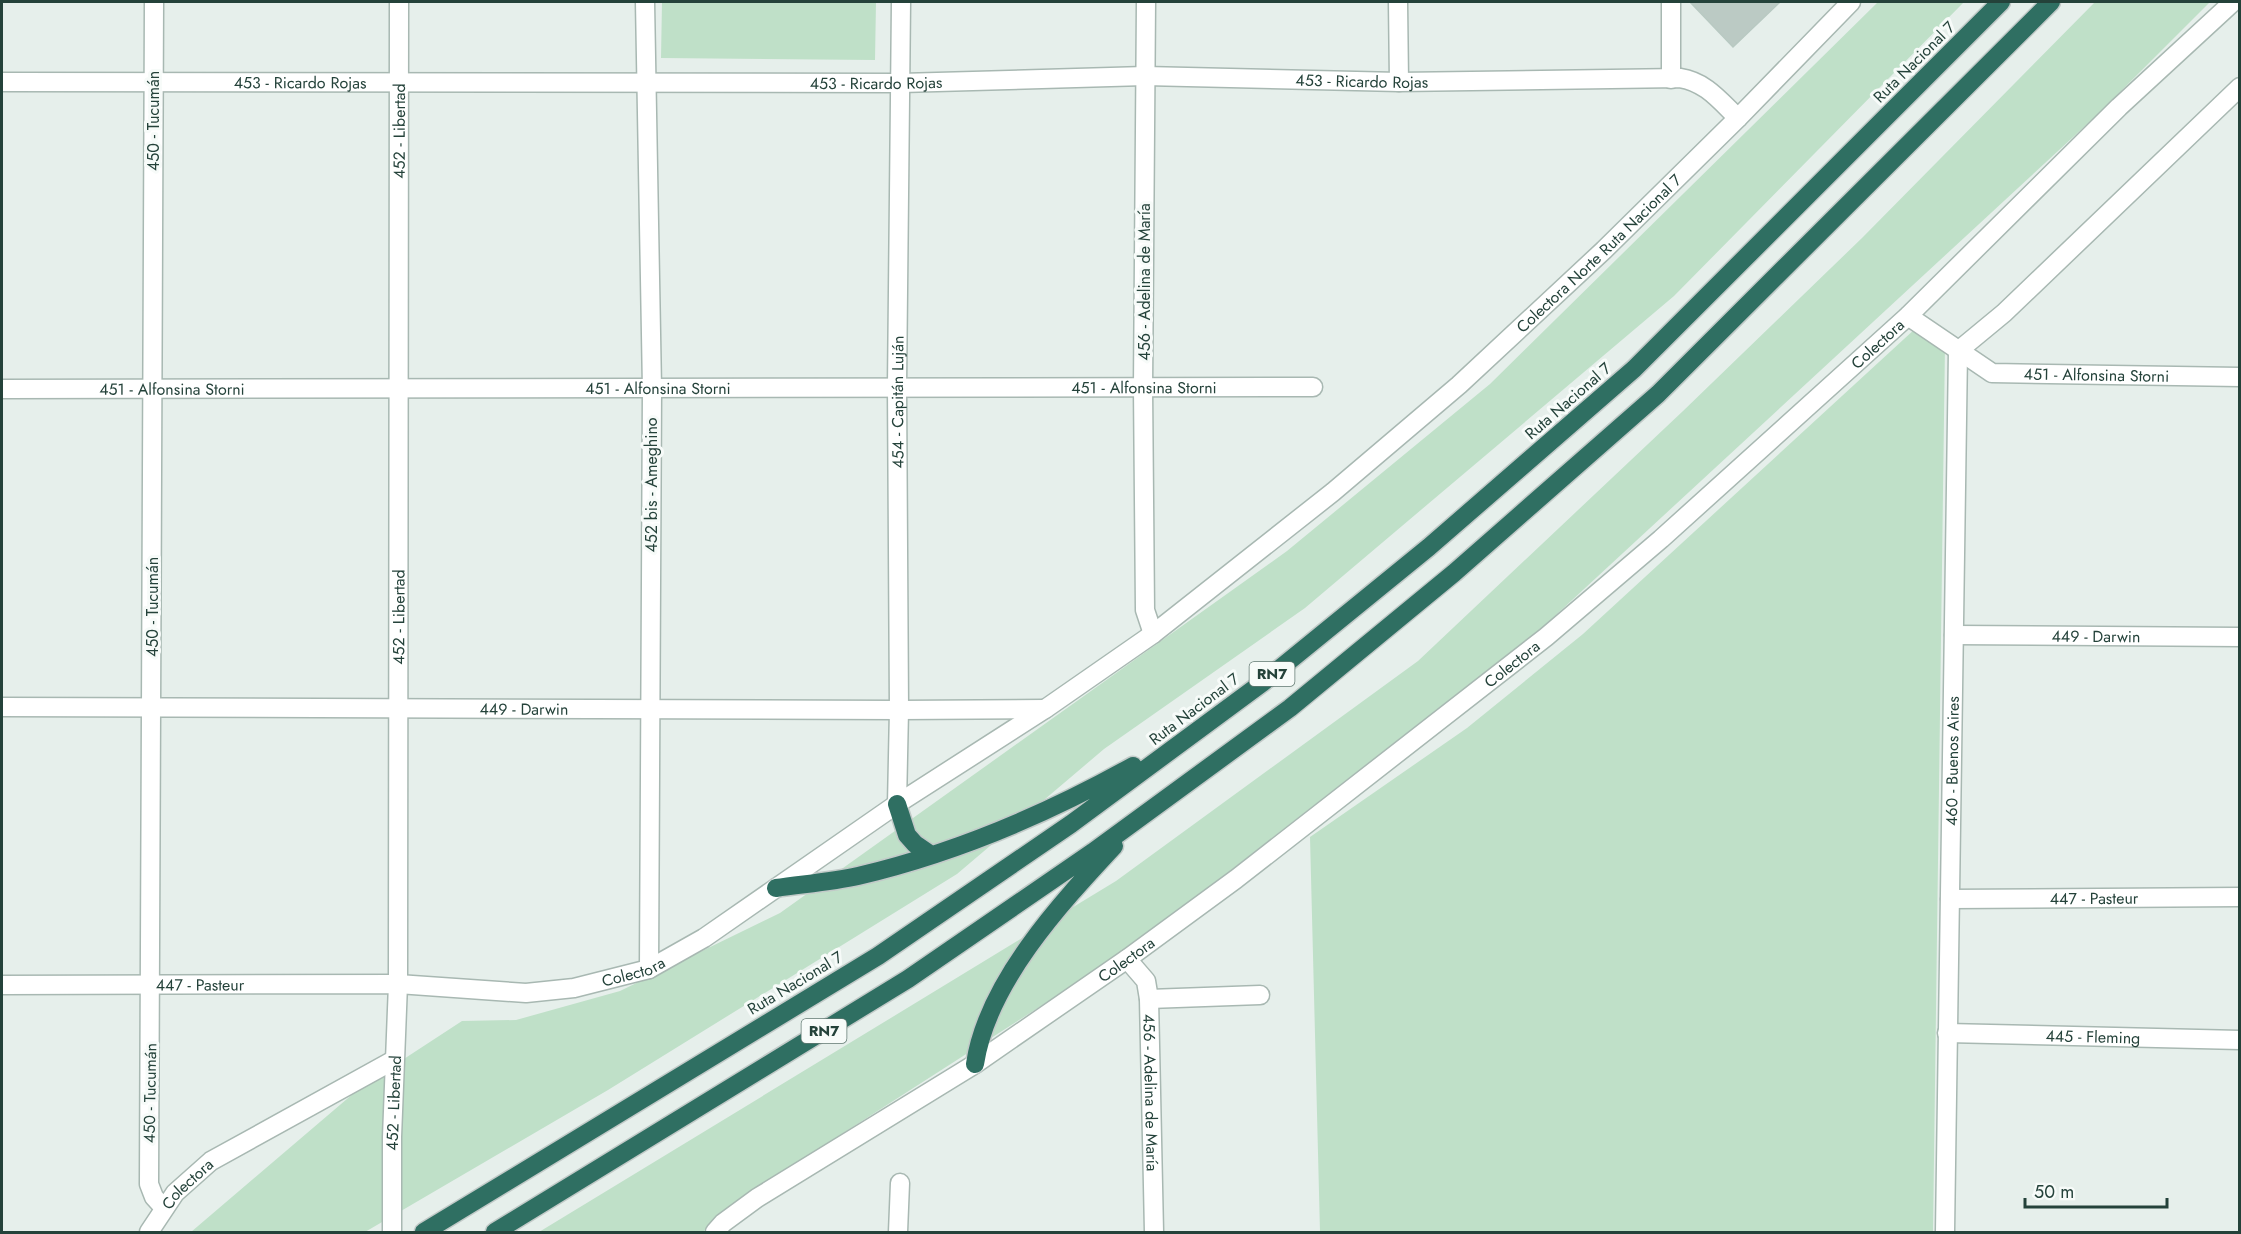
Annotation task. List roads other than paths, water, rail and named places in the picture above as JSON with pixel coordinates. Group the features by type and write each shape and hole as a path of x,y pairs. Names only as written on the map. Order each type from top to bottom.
{"highway":[{"name":"Ruta Nacional 7","path":"424,1233 878,956 1071,824 1262,683 1429,547 1634,369 2001,2"},
{"name":"RN7","path":"495,1233 908,979 1144,814 1290,708 1454,573 1658,394 2050,2"},
{"path":"776,888 857,877 983,839 1054,808 1195,732"},
{"path":"897,804 907,835 931,855"},
{"path":"975,1064 984,1025 1011,972 1077,886 1144,814"}],"street":[{"name":"450 - Tucumán","path":"154,2 149,1184 154,1197 164,1208"},
{"name":"452 - Libertad","path":"392,1233 394,1060 398,984 399,2"},
{"name":"452 bis - Ameghino","path":"645,2 652,389 649,969"},
{"name":"454 - Capitán Luján","path":"897,804 899,710 897,387 901,2"},
{"name":"456 - Adelina de María","path":"1146,2 1143,388 1145,610 1153,634"},
{"path":"1398,2 1399,82"},
{"path":"1671,2 1671,79"},
{"name":"Colectora Norte Ruta Nacional 7","path":"1333,492 1459,385 1604,250 1851,2"},
{"name":"Colectora","path":"715,1233 723,1223 757,1198 975,1064 1126,959 1236,879 1546,638 1661,539 1908,316 2119,107 2233,8"},
{"name":"453 - Ricardo Rojas","path":"2,82 901,83 1145,76 1399,82 1671,79 1693,80 1705,86 1738,118"},
{"path":"1908,316 1958,351 2004,313 2240,87"},
{"name":"451 - Alfonsina Storni","path":"1958,351 1992,373 2240,377"},
{"name":"460 - Buenos Aires","path":"1945,1233 1958,351"},
{"name":"451 - Alfonsina Storni","path":"2,389 1313,387"},
{"name":"Colectora","path":"398,984 526,993 574,988 649,969 704,938 897,804 1045,709 1153,634 1333,492"},
{"name":"449 - Darwin","path":"1954,635 2240,637"},
{"name":"449 - Darwin","path":"2,707 1045,709"},
{"name":"447 - Pasteur","path":"1950,899 2240,897"},
{"name":"456 - Adelina de María","path":"1126,959 1146,981 1149,999 1154,1233"},
{"name":"447 - Pasteur","path":"2,985 398,984"},
{"path":"1149,999 1260,995"},
{"name":"445 - Fleming","path":"1947,1033 2240,1040"},
{"name":"Colectora","path":"149,1233 175,1193 211,1161 394,1060"},
{"path":"898,1233 900,1184"}]}
